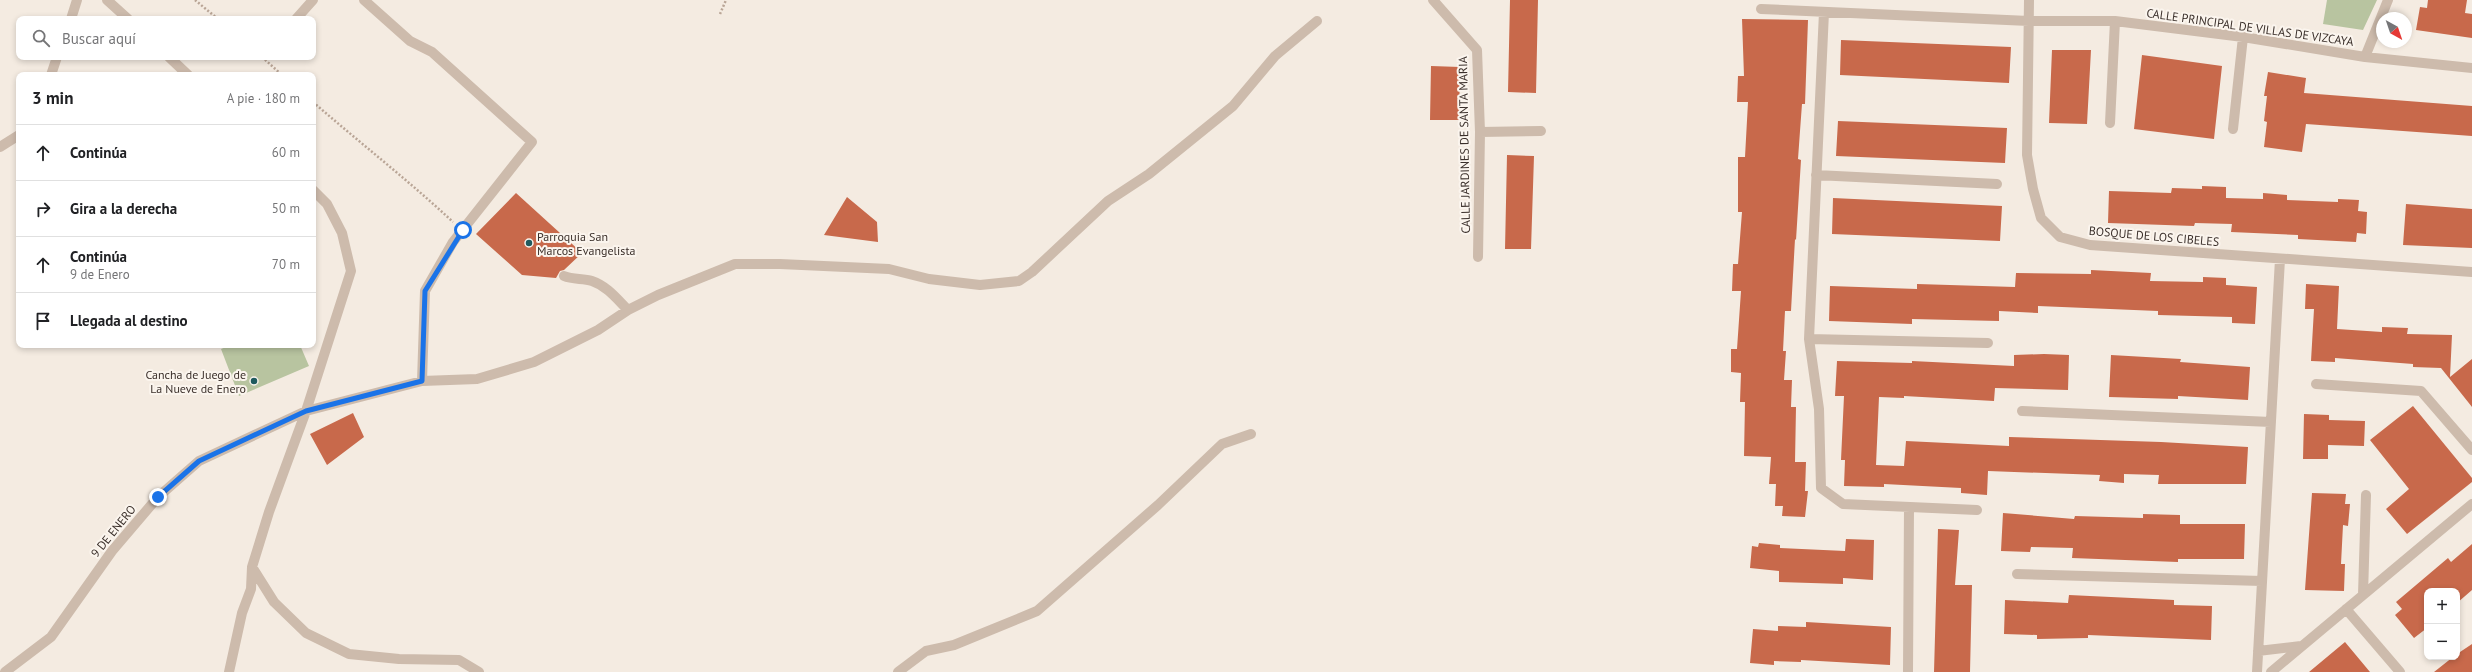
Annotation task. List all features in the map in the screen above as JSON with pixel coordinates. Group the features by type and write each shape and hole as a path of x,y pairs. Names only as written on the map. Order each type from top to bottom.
{"street":[{"path":"72,16 77,0"},
{"path":"107,0 125,16"},
{"path":"299,16 313,0"},
{"path":"364,0 410,41 432,52 532,142 463,230 425,291 422,381"},
{"name":"CALLE JARDINES DE SANTA MARIA","path":"1434,0 1477,50 1480,132 1478,257"},
{"name":"BOSQUE DE LOS CIBELES","path":"2030,0 2026,155 2032,189 2041,218 2060,237 2090,245 2472,272"},
{"path":"2365,57 2388,0"},
{"name":"CALLE PRINCIPAL DE VILLAS DE VIZCAYA","path":"1761,9 2029,21 2115,21 2243,37 2365,57 2472,68"},
{"path":"1824,12 1809,339 1819,409 1821,488 1842,504 1977,510"},
{"name":"9 DE ENERO","path":"5,672 51,637 127,533 158,497 199,461 306,411 422,381 477,378 534,362 598,330 628,310 658,295 735,264 780,264 889,270 929,279 980,284 1019,281 1032,272 1108,201 1149,174 1232,106 1275,56 1317,21"},
{"path":"2110,123 2115,21"},
{"path":"2233,129 2243,37"},
{"path":"52,72 56,60"},
{"path":"172,60 185,72"},
{"path":"1480,132 1541,131"},
{"path":"0,147 16,137"},
{"path":"1816,175 1997,184"},
{"path":"229,672 242,613 251,590 252,567 269,512 306,411 351,271 342,233 327,204 316,193"},
{"path":"2257,672 2280,259"},
{"path":"564,276 573,280 591,280 610,291 628,310"},
{"path":"1809,339 1988,343"},
{"path":"2316,384 2421,391 2472,450"},
{"path":"2022,411 2271,422"},
{"path":"898,672 926,651 954,645 1037,611 1158,505 1222,444 1251,434"},
{"path":"2363,595 2366,495"},
{"path":"2270,672 2472,504"},
{"path":"1908,672 1909,507"},
{"path":"252,567 274,602 306,633 349,654 399,660 459,660 479,672"},
{"path":"2017,574 2262,581"},
{"path":"2346,609 2400,672"},
{"path":"2258,652 2301,646"}],"path":[{"path":"195,0 214,16"},
{"path":"720,14 726,0"},
{"path":"265,60 279,72"},
{"path":"316,105 381,161 401,174 463,230"}],"green space":[{"path":"2327,0 2377,0 2363,30 2323,24"},
{"name":"Cancha de Juego de La Nueve de Enero","path":"301,348 309,366 239,396 221,349"}],"building":[{"path":"1510,0 1538,0 1536,93 1508,92"},
{"path":"2428,0 2467,0 2465,13 2472,14 2472,38 2416,30 2420,7 2427,8"},
{"path":"1742,19 1808,20 1805,104 1802,104 1798,159 1801,160 1791,311 1785,311 1783,351 1786,351 1784,380 1792,380 1791,407 1796,407 1795,462 1806,462 1805,491 1808,491 1805,517 1782,516 1783,506 1775,506 1776,484 1769,484 1771,457 1744,456 1745,402 1740,402 1741,373 1731,372 1731,349 1737,349 1741,291 1732,291 1733,264 1738,264 1742,212 1738,212 1738,157 1745,157 1748,102 1737,102 1738,76 1744,76"},
{"path":"1841,40 2011,47 2009,83 1840,75"},
{"path":"2052,50 2091,50 2087,124 2049,123"},
{"path":"2142,55 2222,66 2214,139 2134,129"},
{"path":"1431,66 1460,67 1459,120 1430,120"},
{"path":"2268,72 2306,78 2304,93 2472,106 2472,136 2306,124 2302,152 2264,147 2267,122 2264,121 2267,96 2264,96"},
{"path":"1838,121 2007,128 2005,163 1836,156"},
{"path":"1507,155 1534,156 1531,249 1505,249"},
{"path":"2202,186 2226,187 2226,198 2263,199 2263,193 2287,195 2287,200 2338,202 2338,199 2359,200 2358,211 2367,212 2366,234 2357,233 2356,242 2298,239 2298,235 2231,232 2232,224 2195,223 2194,226 2108,223 2109,191 2171,193 2172,188 2202,189"},
{"name":"Parroquia San Marcos Evangelista","path":"516,193 582,253 564,270 560,271 556,278 522,275 476,234"},
{"path":"847,197 877,222 878,242 824,235"},
{"path":"1833,198 2002,206 2000,241 1832,234"},
{"path":"2406,204 2472,209 2472,248 2403,245"},
{"path":"2091,270 2151,273 2150,281 2203,282 2203,277 2226,278 2226,285 2257,287 2255,324 2232,323 2232,317 2158,315 2158,311 2038,306 2038,313 1999,311 1999,321 1912,319 1912,324 1829,321 1830,286 1917,289 1917,284 2015,287 2016,273 2091,274"},
{"path":"2306,284 2339,286 2337,329 2382,332 2382,327 2408,328 2407,334 2452,335 2450,377 2472,359 2472,407 2441,368 2413,367 2413,364 2335,358 2335,362 2311,361 2314,309 2305,309"},
{"path":"2014,355 2069,355 2068,390 1995,388 1994,401 1904,396 1904,398 1879,397 1876,465 1904,466 1906,441 2009,446 2009,437 2161,442 2248,447 2246,484 2158,484 2159,475 2124,474 2124,483 2099,481 2100,475 1988,471 1987,495 1961,493 1961,488 1884,484 1884,487 1844,486 1845,460 1841,460 1844,396 1835,396 1837,361 1912,363 1912,361 2014,366"},
{"path":"2111,355 2181,359 2180,362 2250,367 2248,400 2178,396 2178,399 2109,397"},
{"path":"2413,406 2472,478 2472,482 2407,534 2386,509 2409,489 2370,440"},
{"path":"353,413 364,437 327,465 310,434"},
{"path":"2304,414 2329,415 2329,420 2365,421 2364,446 2328,445 2328,459 2303,459"},
{"path":"2312,493 2346,494 2345,504 2350,504 2348,526 2343,525 2341,564 2345,564 2344,591 2305,590"},
{"path":"2003,513 2074,519 2075,516 2143,518 2143,514 2180,515 2180,524 2245,524 2244,559 2178,559 2178,562 2072,558 2073,548 2031,547 2030,552 2001,551"},
{"path":"1938,529 1959,530 1955,585 1972,585 1970,672 1934,672"},
{"path":"1846,539 1874,540 1873,580 1843,578 1843,584 1779,582 1779,571 1750,568 1752,546 1758,547 1759,543 1780,545 1780,548 1845,551"},
{"path":"2472,544 2472,590 2460,600 2460,588 2424,588 2424,630 2414,638 2395,615 2402,609 2396,602 2448,558 2451,562"},
{"path":"2069,595 2174,600 2174,605 2212,606 2211,640 2088,635 2088,638 2037,639 2037,635 2004,634 2005,600 2068,603"},
{"path":"1806,622 1891,627 1890,665 1801,660 1801,662 1774,661 1774,665 1750,663 1753,629 1778,631 1778,626 1806,627"},
{"path":"2345,642 2370,672 2309,672"},
{"path":"2472,644 2472,672 2434,672 2449,660 2460,660 2460,652"}],"place":[{"name":"Parroquia San Marcos Evangelista","path":"529,243"},
{"name":"Cancha de Juego de La Nueve de Enero","path":"254,381"}],"route":[{"path":"158,497 199,461 306,411 422,381 425,291 453,242 463,230"}]}
